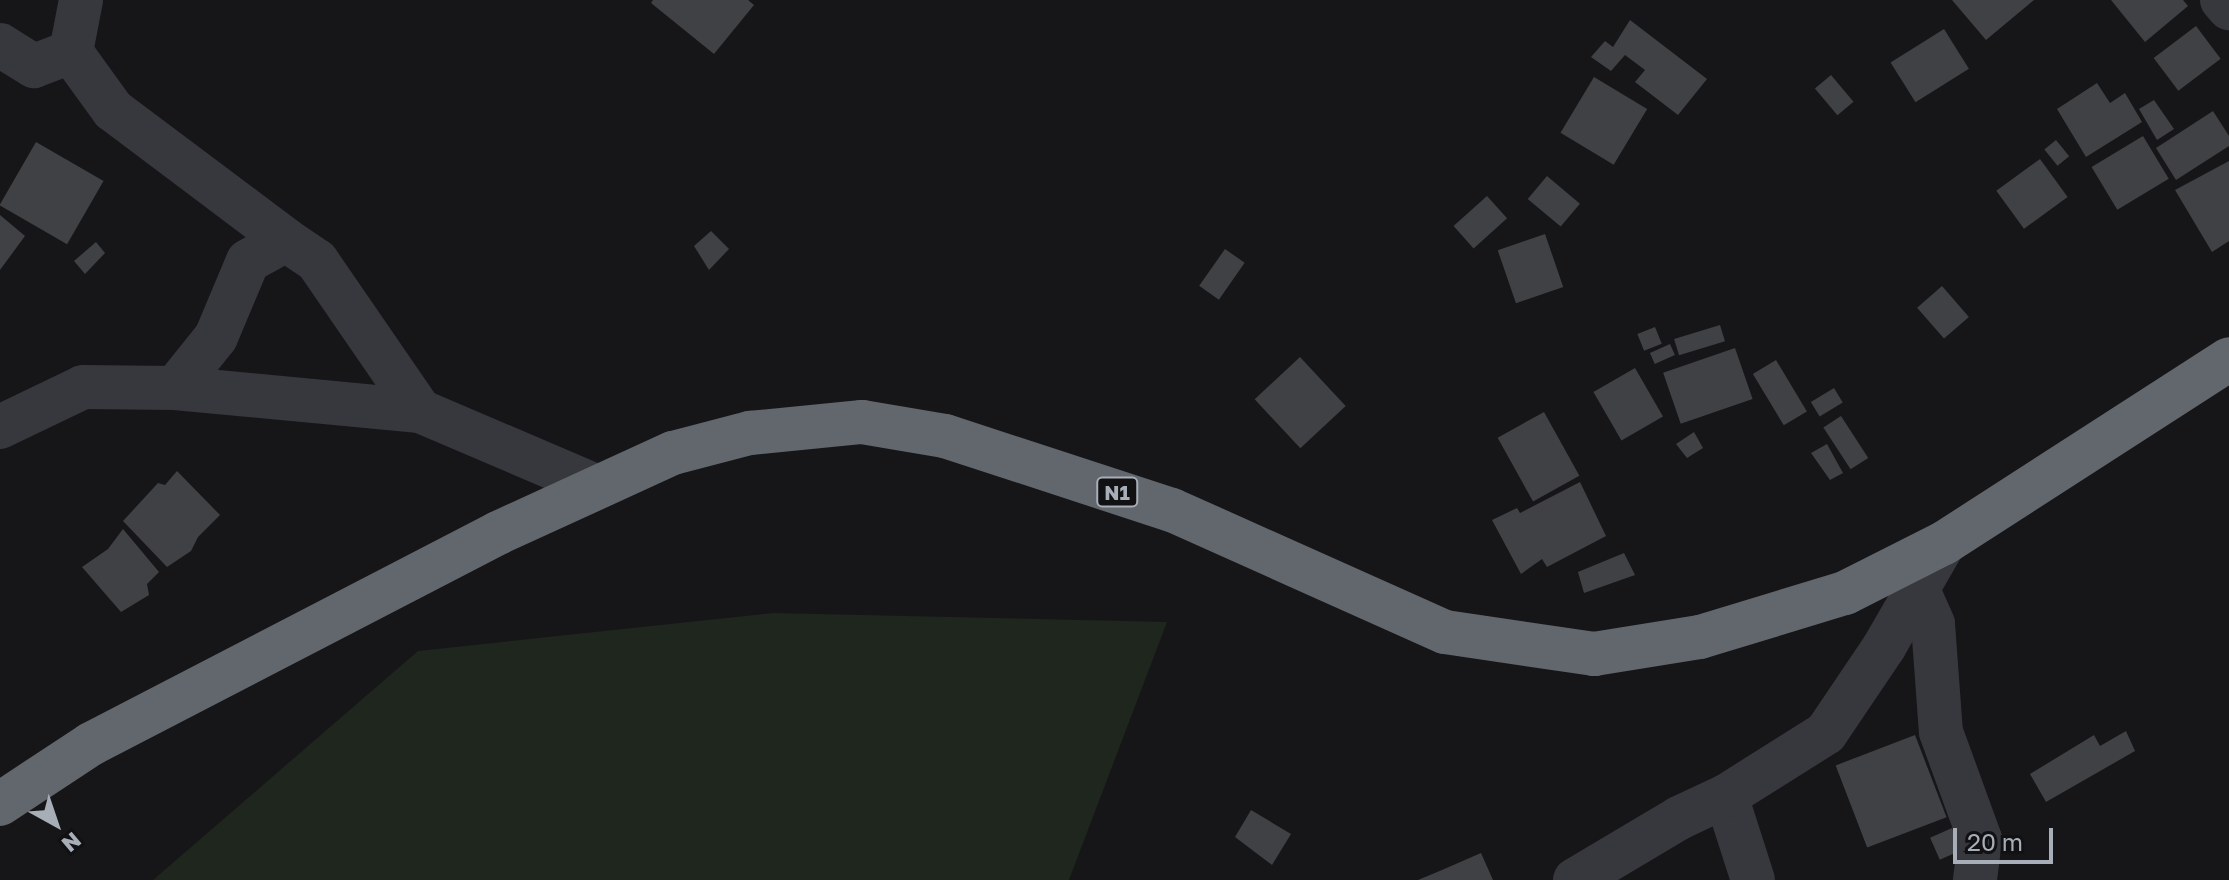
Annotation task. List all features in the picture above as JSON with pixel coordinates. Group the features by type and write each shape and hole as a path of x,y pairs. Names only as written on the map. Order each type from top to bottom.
{"highway":[{"name":"N1","path":"0,804 91,744 498,533 673,453 750,433 862,422 945,436 1172,510 1445,632 1594,654 1700,637 1845,593 1944,543 2229,359"}],"street":[{"path":"81,0 71,52 113,110 317,261 420,411"},
{"path":"2222,0 2229,8"},
{"path":"0,45 34,66 71,52"},
{"path":"175,388 216,337 248,261 286,240"},
{"path":"0,427 83,387 175,388 420,411 596,486"},
{"path":"1575,880 1679,818 1726,796 1826,733 1918,590 1944,543"},
{"path":"1918,590 1933,624 1941,732 1980,839 1975,880"},
{"path":"1726,796 1753,880"}],"shaded area":[{"path":"773,613 1167,622 1069,880 153,880 418,651"}],"building":[{"path":"653,0 748,0 754,5 714,54 651,3"},
{"path":"1952,0 2034,0 1986,40"},
{"path":"2111,0 2183,0 2188,6 2145,42"},
{"path":"1630,20 1707,79 1678,115 1635,82 1645,70 1625,55 1611,71 1591,57 1605,41 1613,47"},
{"path":"2196,26 2221,59 2178,91 2154,58"},
{"path":"1944,29 1969,69 1915,102 1891,62"},
{"path":"1831,75 1853,102 1837,115 1815,88"},
{"path":"1594,77 1647,109 1614,165 1561,133"},
{"path":"2097,83 2110,103 2125,93 2142,122 2086,157 2057,109"},
{"path":"2154,100 2174,129 2157,140 2139,109"},
{"path":"2213,111 2229,136 2229,146 2176,180 2156,148"},
{"path":"2143,136 2169,179 2117,210 2092,167"},
{"path":"2056,140 2069,156 2058,166 2044,149"},
{"path":"36,142 104,181 67,244 0,206"},
{"path":"2040,159 2068,197 2024,229 1996,191"},
{"path":"2229,161 2229,241 2212,252 2175,190"},
{"path":"1547,176 1580,204 1561,227 1528,199"},
{"path":"1487,196 1507,218 1474,248 1454,226"},
{"path":"0,215 25,236 0,270"},
{"path":"711,231 729,249 709,270 694,246"},
{"path":"1545,234 1563,287 1516,303 1498,250"},
{"path":"96,242 105,253 85,274 74,261"},
{"path":"1225,249 1245,263 1219,300 1199,286"},
{"path":"1942,286 1969,317 1944,339 1917,308"},
{"path":"1720,325 1725,341 1679,355 1674,339"},
{"path":"1655,327 1662,344 1644,351 1637,334"},
{"path":"1670,344 1675,355 1655,364 1650,353"},
{"path":"1735,348 1753,399 1681,424 1663,373"},
{"path":"1300,357 1346,406 1300,448 1255,399"},
{"path":"1776,360 1807,411 1784,425 1753,374"},
{"path":"1635,368 1663,416 1621,440 1593,392"},
{"path":"1834,388 1843,403 1820,416 1811,402"},
{"path":"1544,412 1579,476 1533,502 1498,438"},
{"path":"1841,416 1868,458 1851,469 1823,427"},
{"path":"1694,432 1703,448 1687,458 1676,444"},
{"path":"1827,444 1843,473 1830,480 1811,453"},
{"path":"177,471 220,515 198,537 191,551 167,567 123,521 158,483 165,485"},
{"path":"1580,482 1606,536 1547,567 1542,559 1521,574 1492,520 1517,508 1520,513"},
{"path":"123,529 159,572 147,584 149,595 121,612 82,567 108,549"},
{"path":"1624,553 1635,575 1584,593 1578,572"},
{"path":"2126,731 2135,751 2046,802 2030,774 2094,735 2100,746"},
{"path":"1915,735 1947,817 1867,848 1836,765"},
{"path":"1251,810 1291,834 1272,865 1235,837"},
{"path":"1952,828 1962,850 1940,860 1930,838"},
{"path":"1481,853 1493,880 1418,880 1442,870"}]}
